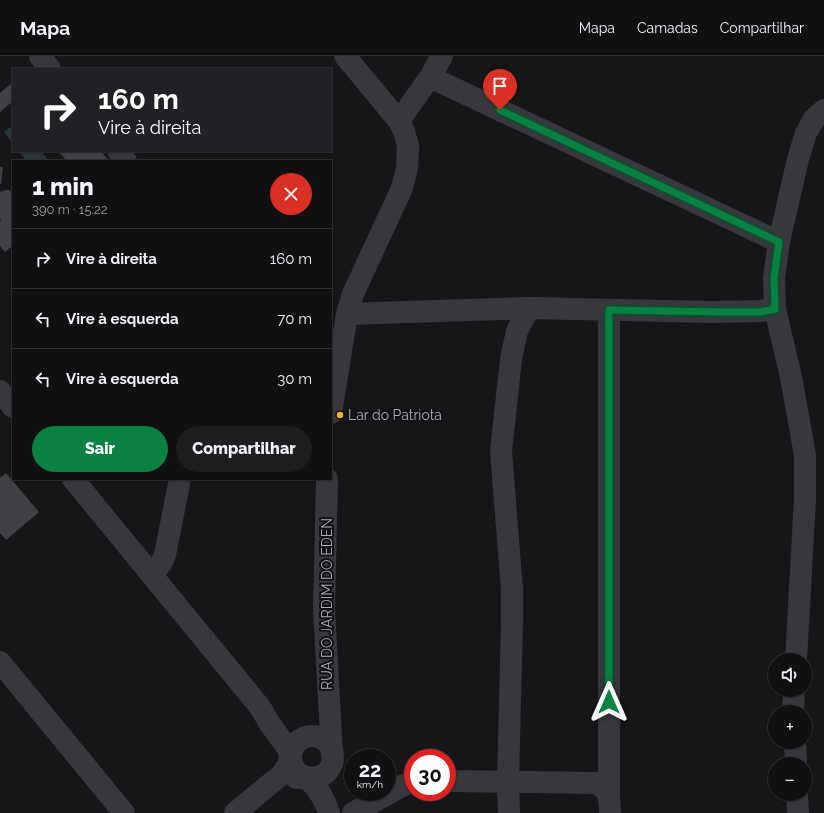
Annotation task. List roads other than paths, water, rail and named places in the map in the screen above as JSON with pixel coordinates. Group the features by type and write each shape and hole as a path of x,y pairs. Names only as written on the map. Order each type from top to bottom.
{"street":[{"path":"40,56 49,68"},
{"path":"332,400 347,314 353,294 402,188 407,168 408,146 404,131 399,121 345,56"},
{"path":"399,121 430,77 442,56"},
{"path":"430,77 779,242"},
{"path":"796,653 806,498 805,455 791,378 775,309 774,278 779,242 798,159 806,134 814,119 824,110"},
{"path":"119,152 125,160"},
{"path":"347,314 529,308 725,312 760,312 775,309"},
{"path":"509,813 508,781 512,590 501,451 511,359 517,331 529,308"},
{"path":"609,310 609,805"},
{"path":"0,391 12,406"},
{"path":"74,480 260,707 270,724 291,753 293,765 320,793 329,813"},
{"path":"151,574 161,564 165,555 180,480"},
{"name":"RUA DO JARDIM DO EDEN","path":"327,480 324,609 332,756 329,813"},
{"path":"0,662 124,813"},
{"path":"235,813 282,774 288,765 291,753 296,743 306,737 317,724 328,696"},
{"path":"260,707 293,735 306,737 313,736 325,742 330,747 332,756 330,766 326,772 320,776 286,779 268,785"},
{"path":"456,781 595,783 604,788 609,805"},
{"path":"353,813 404,785"},
{"path":"797,801 798,813"}],"place":[{"name":"Lar do Patriota","path":"340,415"}]}
